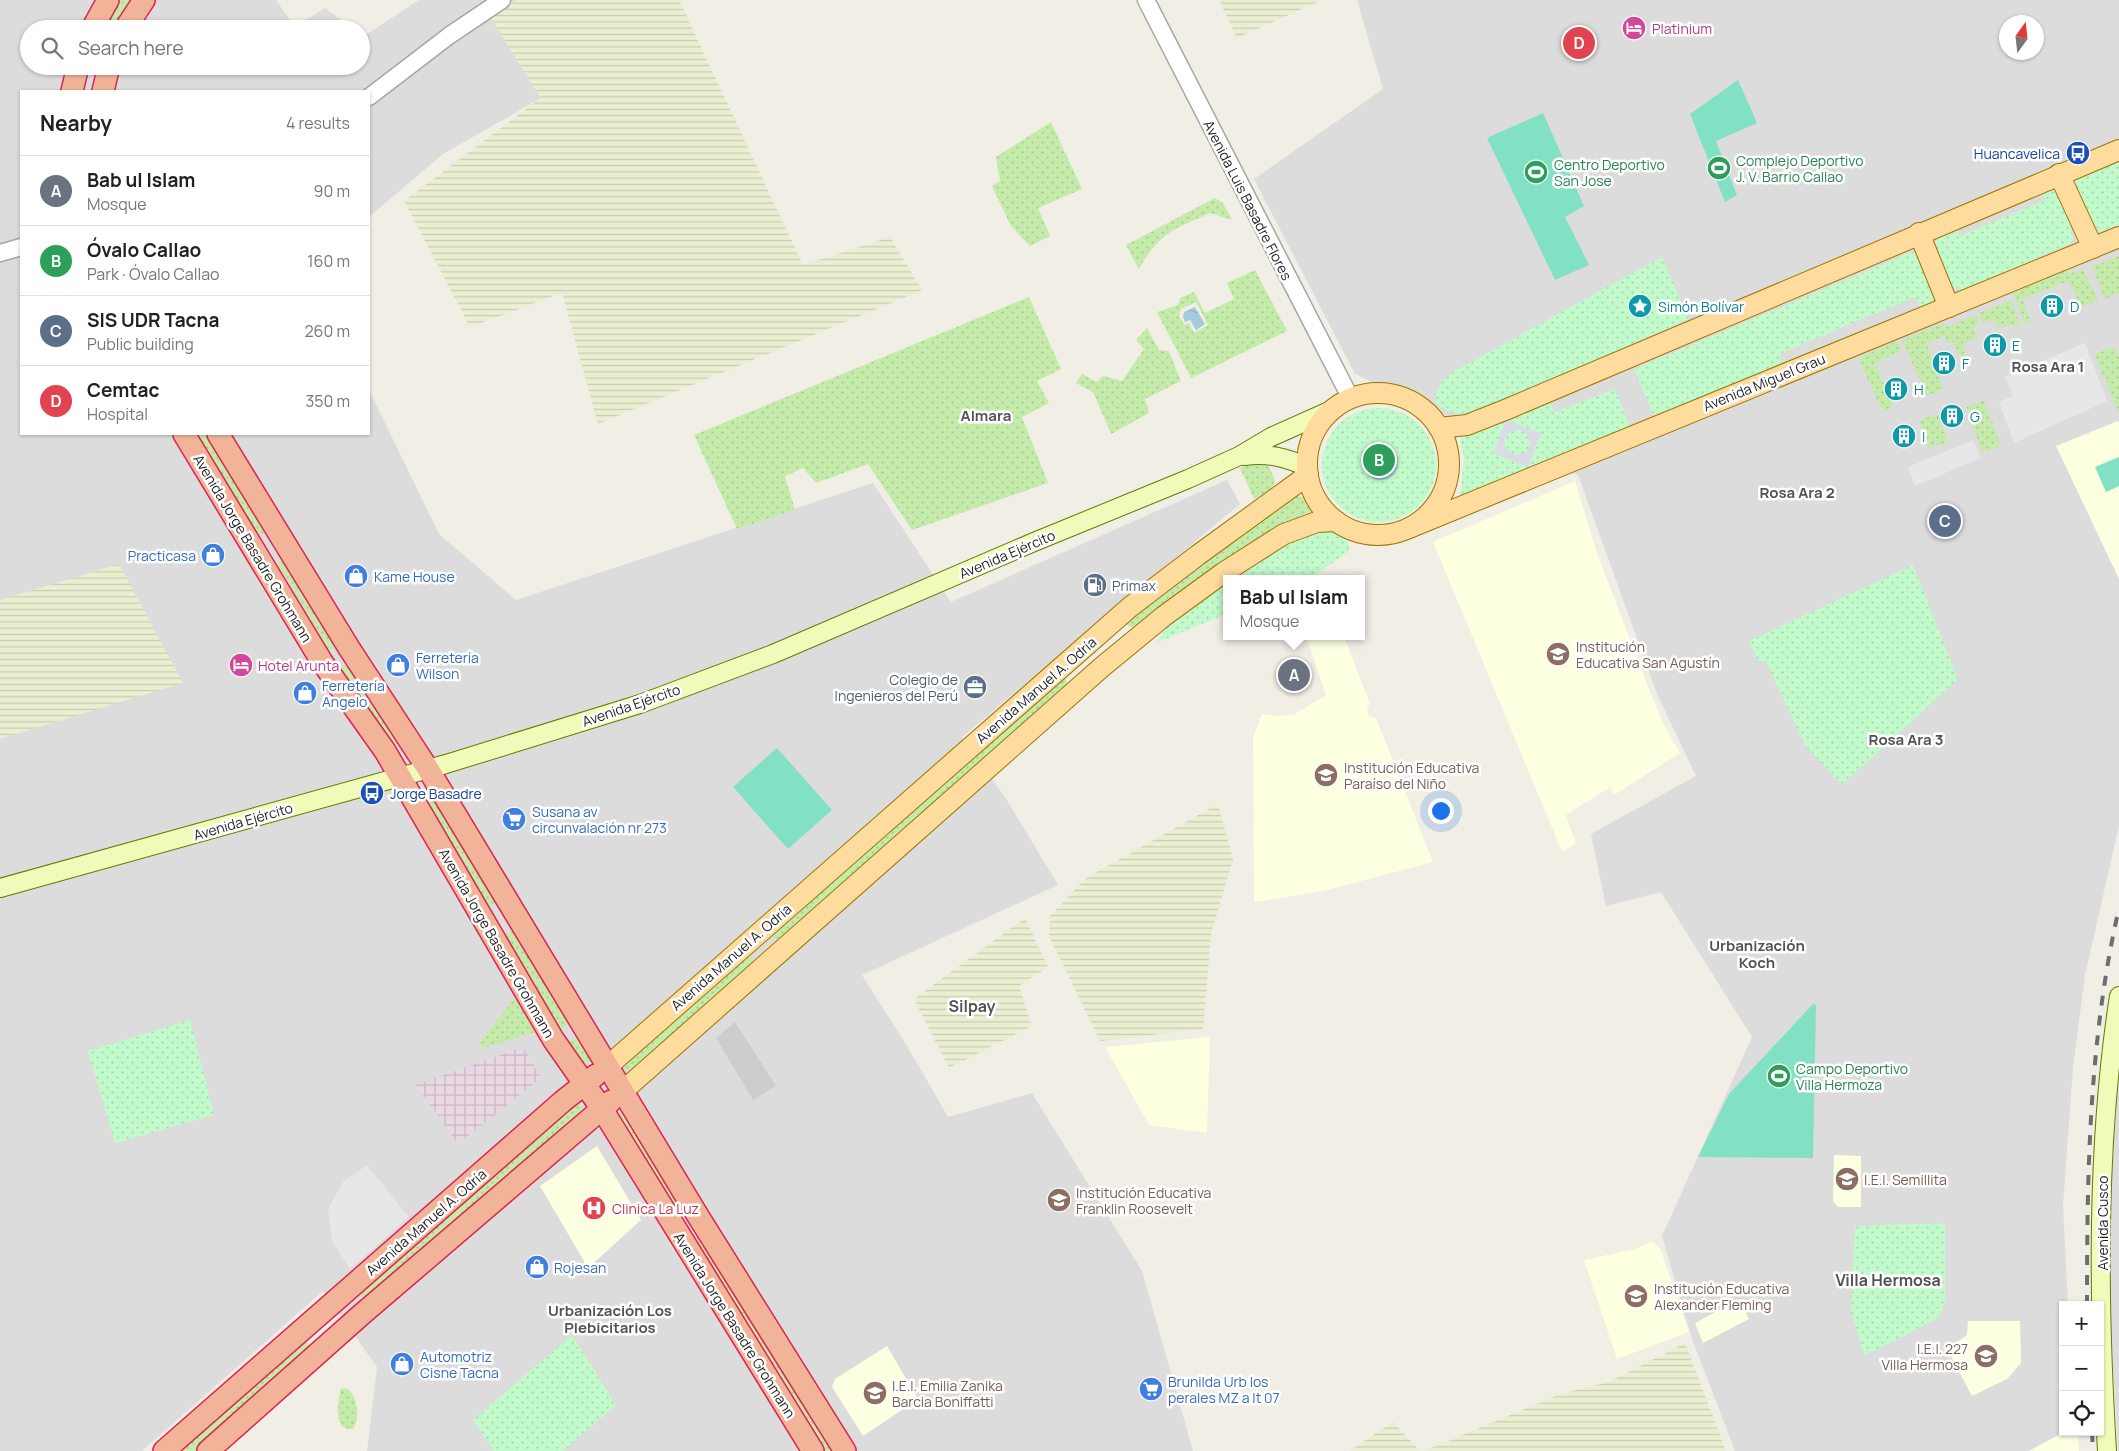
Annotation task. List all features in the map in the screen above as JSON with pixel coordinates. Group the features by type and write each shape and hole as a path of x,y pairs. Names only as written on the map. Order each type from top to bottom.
{"highway":[{"path":"97,20 108,0"},
{"path":"131,20 144,0"},
{"path":"72,90 76,75"},
{"path":"103,90 107,75"},
{"name":"Avenida Jorge Basadre Grohmann","path":"185,435 322,662 400,777 553,1039 602,1109 813,1451"},
{"name":"Avenida Jorge Basadre Grohmann","path":"219,435 349,648 428,769 698,1216 845,1451"},
{"name":"Avenida Manuel A. Odría","path":"164,1451 584,1084 608,1066"},
{"name":"Avenida Manuel A. Odría","path":"208,1451 361,1315 623,1091"}],"main road":[{"path":"1439,428 1467,425 1505,410 1919,233 2119,150"},
{"path":"2059,174 2093,248"},
{"path":"1919,233 1949,307"},
{"name":"Avenida Miguel Grau","path":"1410,528 2119,237"},
{"path":"1367,394 1399,396 1424,410 1439,428 1448,451 1449,470 1445,489 1432,511 1410,528 1396,533 1373,535 1350,529 1336,521 1315,497 1307,471 1313,436 1321,423 1344,403 1367,394"},
{"name":"Avenida Ejército","path":"0,888 428,769 640,704 773,654 1239,456 1271,437 1344,403"},
{"name":"Avenida Ejército","path":"1239,456 1264,453 1288,458 1307,471"},
{"name":"Avenida Manuel A. Odría","path":"608,1066 1130,607 1307,471"},
{"name":"Avenida Manuel A. Odría","path":"623,1091 1102,667 1164,616 1216,578 1284,534 1317,522 1336,521"},
{"path":"1087,646 1102,667"},
{"name":"Avenida Cusco","path":"2107,1451 2102,1282 2103,1168 2106,1094 2119,996"}],"street":[{"path":"370,96 450,35 502,0"},
{"name":"Avenida Luis Basadre Flores","path":"1146,0 1344,403"},
{"path":"0,253 20,247"}],"shaded area":[{"path":"0,0 276,0 290,20 20,20 20,75 370,75 370,32 419,0 516,0 490,16 541,98 443,154 370,216 370,90 20,90 20,435 370,435 370,392 439,534 516,600 873,483 951,602 1227,480 1240,504 962,737 1005,797 1058,885 862,975 910,1051 948,1117 1032,1093 1142,1271 1193,1451 367,1451 377,1367 323,1291 142,1451 0,1451"},
{"path":"516,0 679,0 803,265 890,237 922,290 598,424 562,293 470,327 404,201 541,98 490,16"},
{"path":"1219,0 1322,0 1237,38"},
{"path":"1357,0 2119,0 2119,826 2085,975 2073,1068 2063,1205 2068,1301 2059,1301 2059,1436 2075,1436 2076,1451 1735,1451 1692,1339 1662,1236 1752,1037 1661,892 1606,906 1591,834 1696,776 1657,694 1578,475 1355,374 1254,179 1383,89"},
{"path":"325,8 342,20 306,20"},
{"path":"2085,343 2107,401 2014,443 1999,402 2013,396 2005,377"},
{"path":"1506,420 1541,433 1528,467 1493,453","holes":["1519,429 1527,434 1530,443 1526,453 1514,455 1505,448 1504,439 1509,432"]},
{"path":"2118,421 2119,423 2119,579 2056,446"},
{"path":"1973,440 1981,458 1915,486 1908,467"},
{"name":"Institución Educativa San Agustín","path":"1575,481 1597,553 1650,692 1666,729 1680,753 1614,795 1610,787 1566,815 1576,844 1562,852 1433,542"},
{"path":"119,564 183,683 0,739 0,600"},
{"name":"Institución Educativa Paraíso del Niño","path":"1307,640 1346,640 1370,704 1367,708 1369,716 1376,718 1433,862 1324,891 1254,902 1253,737 1262,714 1279,716 1295,714 1326,695"},
{"path":"1218,804 1233,859 1211,934 1203,1029 1100,1041 1049,936 1050,916 1086,878"},
{"path":"1025,918 1048,967 1019,986 1032,1026 949,1068 914,999"},
{"path":"735,1022 776,1086 753,1100 716,1038"},
{"path":"1210,1037 1207,1133 1149,1125 1105,1047"},
{"path":"523,1047 541,1078 458,1144 416,1085"},
{"path":"2119,1056 2118,1451 2109,1295 2110,1122"},
{"name":"Clinica La Luz","path":"597,1146 641,1220 588,1268 540,1186"},
{"name":"I.E.I. Semillita","path":"1834,1155 1861,1156 1861,1207 1838,1207 1833,1201"},
{"path":"367,1165 409,1217 350,1269 332,1241 328,1209 343,1182"},
{"name":"Institución Educativa Alexander Fleming","path":"1652,1241 1660,1248 1689,1332 1617,1359 1584,1260 1635,1249"},
{"path":"1739,1299 1749,1319 1703,1343 1695,1323"},
{"name":"I.E.I. 227 Villa Hermosa","path":"1968,1321 2020,1321 2021,1363 2007,1379 1972,1396 1947,1349 1967,1335"},
{"path":"1685,1343 1726,1451 1424,1451 1563,1393 1609,1382"},
{"name":"I.E.I. Emilia Zanika Barcia Boniffatti","path":"887,1346 918,1399 863,1436 832,1387 835,1379"},
{"path":"1393,1422 1420,1451 1349,1451"},
{"path":"2059,1435 2078,1436 2079,1451 2029,1451"}],"green space":[{"path":"119,0 131,0 119,20 107,20"},
{"name":"Complejo Deportivo J. V. Barrio Callao","path":"1738,80 1757,123 1716,141 1737,195 1725,202 1690,114"},
{"name":"Centro Deportivo San Jose","path":"1543,113 1584,206 1565,217 1589,265 1555,280 1487,138"},
{"path":"1051,122 1082,189 1038,208 1050,236 1030,246 1011,226 992,186 1000,181 996,157"},
{"path":"2119,159 2119,224 2100,232 2095,231 2072,184 2074,180"},
{"path":"2052,190 2056,193 2063,204 2071,225 2072,243 1965,290 1953,288 1935,246 1938,236 1956,228 1960,236 2045,200 2042,192"},
{"path":"1215,198 1223,203 1232,220 1210,213 1177,228 1168,233 1154,247 1139,269 1126,245"},
{"path":"1912,252 1920,257 1936,293 1932,302 1921,308 1915,297 1779,354 1783,365 1655,418 1634,369"},
{"path":"2119,256 2119,293 2105,299 2092,267"},
{"path":"1662,257 1689,319 1474,414 1454,413 1436,403 1437,390 1451,373"},
{"path":"2067,269 2069,274 2083,269 2098,300 2081,307 2069,281 2022,299 2031,322 2025,325 2014,295 2015,290"},
{"path":"1255,270 1287,331 1191,378 1157,312 1178,305 1180,298 1194,292 1205,313 1234,299 1227,283","holes":["1196,302 1208,325 1194,333 1189,323 1184,325 1179,316 1181,309"]},
{"path":"1029,297 1061,369 1037,381 1049,403 1022,417 1048,483 912,530 868,464 816,483 803,468 785,476 795,510 737,529 694,435"},
{"path":"2011,300 2021,327 2012,325 1999,328 1993,320 1983,323 1979,313"},
{"path":"1976,315 1979,324 1974,327 1977,338 1963,343 1966,357 1960,357 1953,342 1948,343 1944,336 1927,344 1943,389 1927,396 1902,340 1944,323 1947,327"},
{"path":"1147,328 1159,350 1169,351 1181,381 1145,399 1149,413 1111,434 1093,392 1076,383 1082,374 1097,382 1103,376 1122,381 1144,349 1136,340"},
{"path":"1897,341 1901,351 1875,363 1893,408 1883,412 1858,358"},
{"path":"2114,347 2119,357 2119,413 2094,354"},
{"path":"1615,389 1630,427 1460,497 1464,460 1460,438 1550,403 1555,412"},
{"path":"1984,400 2001,446 1982,452 1966,407"},
{"path":"1379,408 1401,412 1419,425 1432,443 1436,465 1432,487 1419,505 1401,518 1379,522 1357,518 1339,505 1326,487 1322,465 1326,443 1339,425 1357,412"},
{"path":"1938,414 1948,442 1929,448 1920,420"},
{"path":"195,435 210,435 266,526 263,534 257,534"},
{"path":"2119,457 2119,486 2106,492 2095,467"},
{"path":"1254,461 1269,467 1275,483 1270,490 1254,499 1240,468"},
{"path":"1296,496 1305,497 1315,512 1314,516 1135,628 1128,626 1126,623 1130,615"},
{"path":"1325,531 1339,534 1348,542 1350,550 1316,575 1240,575 1291,541"},
{"path":"282,560 289,564 339,648 332,650 328,648 279,565 279,561"},
{"path":"1913,565 1958,679 1842,785 1805,745 1766,661 1758,661 1749,641"},
{"path":"1223,586 1223,615 1156,643 1167,627"},
{"path":"349,663 398,742 394,746 388,744 341,670 343,665"},
{"path":"1062,678 1066,680 1068,685 780,939 772,937 773,930"},
{"path":"777,748 832,810 788,849 733,787"},
{"path":"429,795 435,799 495,896 494,904 490,907 484,903 425,802 425,796"},
{"path":"512,932 516,935 567,1020 567,1025 561,1029 556,1026 505,937 506,933"},
{"path":"746,954 751,956 753,961 750,966 631,1071 627,1071 623,1066"},
{"path":"518,997 539,1031 481,1049 480,1042 515,998"},
{"name":"Campo Deportivo Villa Hermoza","path":"1813,1004 1816,1005 1813,1158 1698,1157 1729,1094"},
{"path":"190,1020 214,1115 115,1143 88,1051"},
{"path":"570,1039 576,1039 581,1042 591,1060 586,1067 581,1066 569,1044"},
{"path":"574,1099 584,1108 368,1301 359,1293"},
{"path":"621,1112 626,1115 686,1213 682,1222 616,1116"},
{"path":"1945,1223 1945,1300 1942,1311 1935,1320 1864,1356 1851,1310 1855,1226"},
{"path":"701,1237 836,1451 822,1451 696,1249 696,1241"},
{"path":"572,1335 616,1405 563,1451 494,1451 473,1420"},
{"path":"303,1339 311,1346 200,1451 179,1451"},
{"path":"341,1388 348,1389 356,1402 357,1419 353,1429 346,1428 339,1420 338,1407"}],"water":[{"path":"1195,307 1205,324 1196,330 1190,320 1185,322 1183,317 1184,312"},
{"path":"1381,446 1388,447 1393,451 1397,456 1397,470 1393,475 1388,479 1381,480 1374,479 1369,475 1365,470 1364,463 1365,456 1369,451 1374,447"}],"railway":[{"path":"2087,1301 2089,1155 2092,1105 2101,1006 2119,908"},
{"path":"2092,1436 2093,1451"}],"place":[{"name":"Platinium","path":"1634,28"},
{"name":"Cemtac","path":"1579,43"},
{"name":"Huancavelica","path":"2078,153"},
{"name":"Complejo Deportivo J. V. Barrio Callao","path":"1719,168"},
{"name":"Centro Deportivo San Jose","path":"1536,172"},
{"name":"Simón Bolívar","path":"1640,306"},
{"name":"D","path":"2052,306"},
{"name":"E","path":"1995,345"},
{"name":"F","path":"1944,363"},
{"name":"H","path":"1896,389"},
{"name":"G","path":"1952,416"},
{"name":"I","path":"1904,436"},
{"name":"Óvalo Callao","path":"1379,460"},
{"name":"SIS UDR Tacna","path":"1945,521"},
{"name":"Practicasa","path":"213,555"},
{"name":"Kame House","path":"356,576"},
{"name":"Primax","path":"1095,585"},
{"name":"Institución Educativa San Agustín","path":"1558,654"},
{"name":"Hotel Arunta","path":"241,665"},
{"name":"Ferretería Wilson","path":"398,665"},
{"name":"Bab ul Islam","path":"1294,675"},
{"name":"Colegio de Ingenieros del Perú","path":"975,687"},
{"name":"Ferretería Angelo","path":"305,693"},
{"name":"Institución Educativa Paraíso del Niño","path":"1326,775"},
{"name":"Jorge Basadre","path":"372,793"},
{"name":"Susana av circunvalación nr 273","path":"514,819"},
{"name":"Campo Deportivo Villa Hermoza","path":"1779,1076"},
{"name":"I.E.I. Semillita","path":"1847,1179"},
{"name":"Institución Educativa Franklin Roosevelt","path":"1059,1200"},
{"name":"Clinica La Luz","path":"594,1208"},
{"name":"Rojesan","path":"537,1267"},
{"name":"Institución Educativa Alexander Fleming","path":"1636,1296"},
{"name":"I.E.I. 227 Villa Hermosa","path":"1986,1356"},
{"name":"Automotriz Cisne Tacna","path":"402,1364"},
{"name":"Brunilda Urb los perales MZ a lt 07","path":"1151,1389"},
{"name":"I.E.I. Emilia Zanika Barcia Boniffatti","path":"875,1393"}],"district":[{"name":"Rosa Ara 1","path":"2048,366"},
{"name":"Almara","path":"986,415"},
{"name":"Rosa Ara 2","path":"1797,492"},
{"name":"Rosa Ara 3","path":"1906,739"},
{"name":"Urbanización Koch","path":"1757,954"},
{"name":"Silpay","path":"972,1006"},
{"name":"Villa Hermosa","path":"1888,1280"},
{"name":"Urbanización Los Plebicitarios","path":"610,1318"}]}
